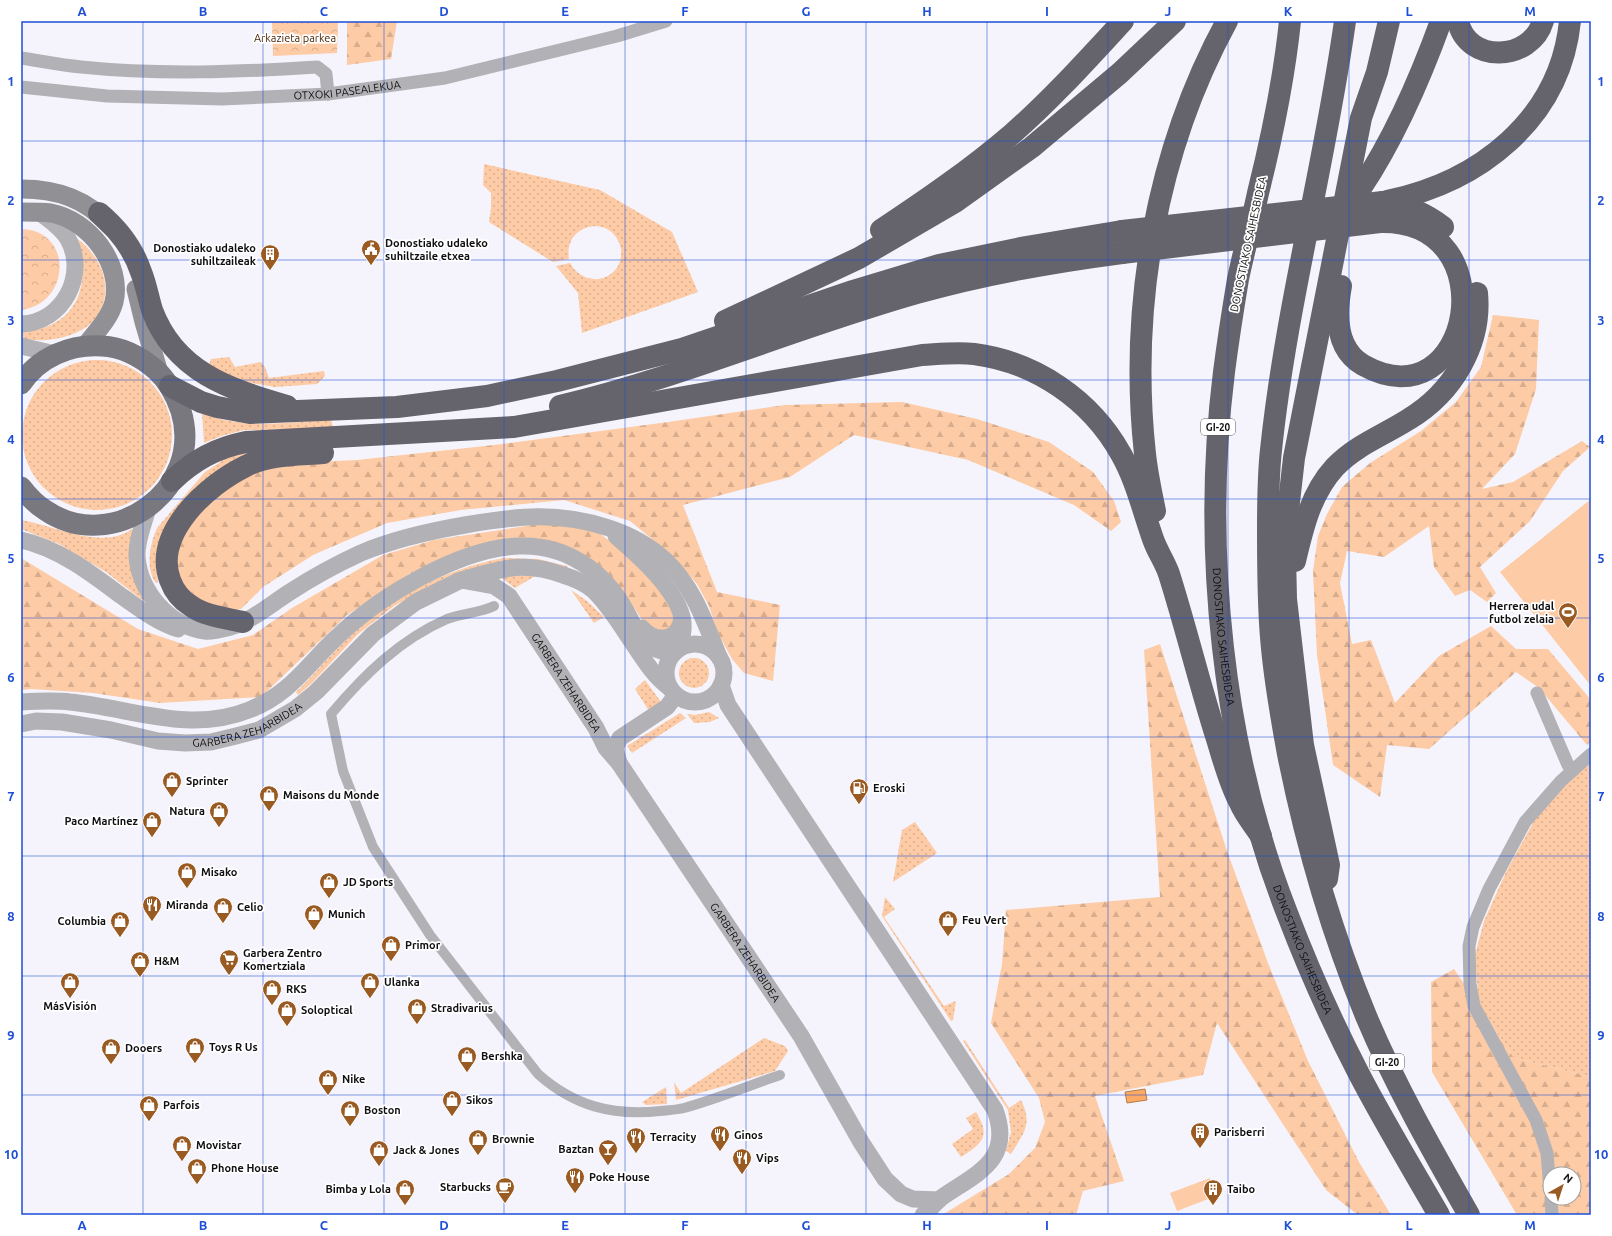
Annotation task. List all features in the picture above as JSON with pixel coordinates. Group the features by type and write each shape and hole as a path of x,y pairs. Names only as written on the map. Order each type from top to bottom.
{"highway":[{"path":"698,333 866,239 946,187 1012,134 1086,61 1123,21"},
{"path":"624,363 645,352 698,333 779,297 859,258 955,202 1032,147 1120,74 1175,21"},
{"path":"1227,21 1194,92 1170,160 1148,261 1141,317 1140,386 1145,455 1169,572 1220,749 1239,803 1261,836"},
{"name":"DONOSTIAKO SAIHESBIDEA","path":"1290,21 1286,63 1260,188 1238,278 1224,371 1216,446 1217,587 1233,714 1245,776 1261,836 1286,911 1359,1075 1439,1215"},
{"name":"GI-20","path":"1345,21 1338,76 1285,347 1271,455 1268,512 1268,566 1271,638 1282,720 1306,835 1324,900 1367,1017 1387,1063 1422,1133 1469,1215"},
{"path":"1324,900 1330,865 1303,745 1286,599 1285,554 1294,458 1361,118 1376,72 1389,21"},
{"path":"1361,188 1376,166 1412,93 1441,21"},
{"path":"1458,21 1460,28 1467,39 1476,46 1488,51 1500,52 1520,49 1532,41 1541,28 1543,21"},
{"path":"164,379 201,402 234,411 267,413 404,406 487,396 556,381 682,349 846,293 939,266 1026,247 1122,231 1382,212 1410,196 1450,181 1494,155 1518,134 1536,112 1550,90 1561,67 1568,42 1570,21"},
{"path":"1376,72 1372,120 1361,188 1337,310 1342,340 1349,352 1361,364 1377,372 1396,377 1412,376 1426,371 1437,363 1453,342 1462,312 1461,280 1451,257 1432,237 1411,225 1397,222 1382,212"},
{"path":"430,433 533,412 648,382 821,323 918,293 1063,261 1382,212 1399,204 1429,218 1454,236 1462,246 1470,261 1476,279 1477,296 1475,330 1463,363 1444,392 1428,406 1408,420 1355,450 1335,467 1320,485 1310,507 1302,532 1286,599"},
{"path":"99,213 113,225 131,250 142,273 152,311 169,341 180,354 193,366 220,383 251,395 306,411"},
{"path":"243,622 209,614 191,606 176,593 168,573 166,562 170,540 178,525 191,508 226,477 247,465 266,459 427,444 514,427 922,355 950,353 996,358 1018,365 1059,386 1095,416 1122,454 1156,547 1169,572"},
{"path":"172,481 200,458 216,450 246,442 430,433 514,427"}],"main road":[{"path":"21,189 47,190 80,200 99,213 116,234 128,258 144,322 164,379"},
{"path":"30,212 52,213 68,219 83,228 95,240 105,254 113,270 115,287 114,302 108,316 86,345"},
{"path":"21,384 39,364 55,354 86,345 119,349 147,362 164,379 178,401 185,433 179,466 172,481 160,497 148,508 126,520 106,525 85,525 64,520 45,511 32,500 21,487"},
{"path":"21,509 45,511"}],"street":[{"name":"OTXOKI PASEALEKUA","path":"21,87 107,96 222,99 328,94 445,78 617,36 666,21"},
{"path":"21,58 81,67 153,71 240,72 317,67 326,74 328,94"},
{"path":"21,324 35,322 54,311 68,295 75,272 72,248 67,238 59,228 30,212"},
{"path":"21,346 55,354"},
{"path":"148,508 137,555 144,583 155,600 169,615 193,628 206,632"},
{"path":"21,540 45,548 62,556 100,580 150,616 163,623 178,628 206,632 220,630 243,622 328,570 361,553 395,540 444,528 531,516 571,518 607,528 638,540 665,560 677,572 697,603 719,657 724,671 721,685 713,696 701,701 688,701 673,692 658,680 613,613 593,590 571,577 544,568 527,566 500,568 461,580"},
{"path":"607,528 655,574 675,600 682,615 683,633 677,650 669,660 666,669 666,679 673,692"},
{"path":"21,702 45,700 72,702 139,714 192,721 223,719 249,710 272,699 291,685 356,619 403,587 463,558 504,548 533,546 548,548 575,558 603,580 626,611 646,633 658,638 664,638 676,633 682,621 682,615"},
{"name":"GARBERA ZEHARBIDEA","path":"21,724 36,721 62,722 111,730 158,741 185,743 211,742 259,730 295,709 316,692 373,634 416,602 461,580 494,586 508,594 596,728 606,748 619,763 801,1036 885,1179 901,1194 913,1199 939,1200"},
{"path":"494,606 487,610 463,614 446,620 418,635 374,667 331,714 344,771 373,847 430,935 538,1074 554,1088 574,1099 611,1112 646,1112 683,1108 780,1075"},
{"path":"626,611 639,636 649,646 662,651 677,650 692,644 702,645 712,649 719,657"},
{"path":"721,685 728,705 995,1110 1000,1123 1000,1139 996,1153 986,1168 939,1200 923,1215"},
{"path":"619,763 615,748 620,738 667,707 673,692"},
{"path":"1537,693 1568,765 1572,770"},
{"path":"1548,1166 1547,1153 1536,1120 1474,1006 1470,984 1469,946 1474,927 1489,889 1525,822 1572,770 1591,754"}],"green space":[{"name":"Arkazieta parkea","path":"272,21 338,21 337,53 273,56"},
{"path":"347,21 397,21 391,59 347,65"},
{"path":"484,164 600,190 672,232 698,292 582,333 578,293 556,266 570,263 579,274 585,277 591,279 604,278 616,269 620,262 621,249 617,238 609,230 600,227 590,227 581,230 574,237 569,246 569,259 553,262 489,222 491,193 483,185"},
{"path":"21,229 38,233 50,241 57,253 60,268 57,282 50,295 38,305 21,310"},
{"path":"76,238 93,255 100,265 104,276 104,299 100,310 93,321 78,332 49,340 30,340 21,338 21,331 40,329 54,323 66,315 74,305 82,280 80,252"},
{"path":"1493,315 1539,320 1536,389 1515,454 1482,489 1513,482 1582,441 1590,447 1563,471 1530,521 1480,567 1496,593 1487,602 1470,590 1455,596 1434,567 1429,526 1384,557 1347,551 1340,583 1352,644 1371,640 1395,703 1439,656 1491,626 1516,649 1548,649 1591,700 1591,741 1587,745 1539,688 1516,672 1429,749 1387,745 1380,797 1333,765 1317,655 1313,571 1318,536 1327,514 1342,487 1370,463 1421,431 1456,402 1481,367"},
{"path":"229,357 235,367 261,362 265,367 269,378 324,371 325,376 317,384 275,387 239,381 209,365 211,359"},
{"path":"97,360 126,366 150,382 166,406 172,435 166,464 150,488 126,504 97,510 68,504 44,488 28,464 22,435 28,406 44,382 68,366"},
{"path":"902,402 977,419 1049,442 1093,472 1114,501 1121,522 1111,531 1074,505 968,460 854,435 790,477 683,505 717,592 780,605 773,681 744,673 732,659 718,633 709,606 697,584 669,553 630,521 564,500 461,510 387,523 313,555 263,587 241,609 224,612 209,611 176,584 174,546 212,498 249,474 289,463 357,460 494,445 785,405"},
{"path":"202,413 233,422 266,424 331,420 334,429 244,430 221,436 204,443"},
{"path":"253,451 157,558 156,570 158,582 156,583 151,571 150,556 152,541 157,528 205,472 225,459"},
{"name":"Herrera udal futbol zelaia","path":"1591,499 1591,686 1500,572"},
{"path":"21,520 78,535 92,537 107,538 120,535 132,529 135,531 158,612 106,572 59,544 21,529"},
{"path":"552,522 599,533 630,556 675,608 674,623 663,633 647,627 630,602 563,549 433,564 409,574 347,615 261,697 160,703 93,693 31,689 21,690 21,558 138,629 198,649 253,635 292,608 383,555 434,540"},
{"path":"504,558 538,559 567,566 570,571 546,564 417,593 394,606 358,634 311,684 298,695 296,692 355,632 393,603 435,579 481,563"},
{"path":"537,575 515,588 499,576"},
{"path":"571,590 587,601 604,617 594,623"},
{"path":"1160,644 1227,851 1268,963 1308,1061 1359,1162 1391,1215 1358,1215 1326,1190 1217,1023 1203,1075 1095,1096 1124,1181 1083,1191 1076,1215 942,1215 1009,1174 1035,1148 1045,1122 1039,1098 991,1023 1002,964 1006,910 1160,897 1144,650"},
{"path":"694,658 700,659 708,667 708,679 700,687 694,688 688,687 680,679 679,673 680,667 688,659"},
{"path":"645,680 661,702 649,711 635,689"},
{"path":"709,712 719,718 710,722 694,723 687,714 695,715"},
{"path":"680,713 686,718 632,753 627,746"},
{"path":"1591,759 1591,1077 1514,1058 1479,1006 1475,955 1484,921 1506,872 1534,821 1573,773"},
{"path":"915,822 937,853 893,882 902,830"},
{"path":"885,897 895,909 884,917 944,1006 956,1001 953,1020 951,1021 882,916"},
{"path":"1454,969 1514,1058 1591,1077 1591,1215 1517,1215 1432,1072 1431,982"},
{"path":"764,1038 785,1046 788,1051 775,1071 676,1100 674,1082 681,1093"},
{"path":"965,1040 1009,1108 1021,1100 1025,1108 1027,1122 1020,1140 1011,1154 1006,1151 1011,1132 1008,1110 963,1041"},
{"path":"666,1087 667,1104 646,1105 642,1102"},
{"path":"976,1112 981,1120 984,1133 979,1143 961,1157 952,1144 973,1129 966,1118"},
{"path":"1210,1178 1216,1196 1177,1211 1170,1193"}],"shaded area":[{"path":"1145,1089 1147,1100 1127,1103 1125,1092"}],"place":[{"name":"Donostiako udaleko suhiltzaile etxea","path":"371,266"},
{"name":"Donostiako udaleko suhiltzaileak","path":"270,271"},
{"name":"Herrera udal futbol zelaia","path":"1568,629"},
{"name":"Sprinter","path":"172,798"},
{"name":"Eroski","path":"859,805"},
{"name":"Maisons du Monde","path":"269,812"},
{"name":"Natura","path":"219,828"},
{"name":"Paco Martínez","path":"152,838"},
{"name":"Misako","path":"187,889"},
{"name":"JD Sports","path":"329,899"},
{"name":"Miranda","path":"152,922"},
{"name":"Celio","path":"223,924"},
{"name":"Munich","path":"314,931"},
{"name":"Feu Vert","path":"948,937"},
{"name":"Columbia","path":"120,938"},
{"name":"Primor","path":"391,962"},
{"name":"Garbera Zentro Komertziala","path":"229,976"},
{"name":"H&M","path":"140,978"},
{"name":"MásVisión","path":"70,999"},
{"name":"Ulanka","path":"370,999"},
{"name":"RKS","path":"272,1006"},
{"name":"Stradivarius","path":"417,1025"},
{"name":"Soloptical","path":"287,1027"},
{"name":"Toys R Us","path":"195,1064"},
{"name":"Dooers","path":"111,1065"},
{"name":"Bershka","path":"467,1073"},
{"name":"Nike","path":"328,1096"},
{"name":"Sikos","path":"452,1117"},
{"name":"Parfois","path":"149,1122"},
{"name":"Boston","path":"350,1127"},
{"name":"Parisberri","path":"1200,1149"},
{"name":"Ginos","path":"720,1152"},
{"name":"Terracity","path":"636,1154"},
{"name":"Brownie","path":"478,1156"},
{"name":"Movistar","path":"182,1162"},
{"name":"Baztan","path":"608,1166"},
{"name":"Jack & Jones","path":"379,1167"},
{"name":"Vips","path":"742,1175"},
{"name":"Phone House","path":"197,1185"},
{"name":"Poke House","path":"575,1194"},
{"name":"Starbucks","path":"505,1204"},
{"name":"Bimba y Lola","path":"405,1206"},
{"name":"Taibo","path":"1213,1206"}]}
